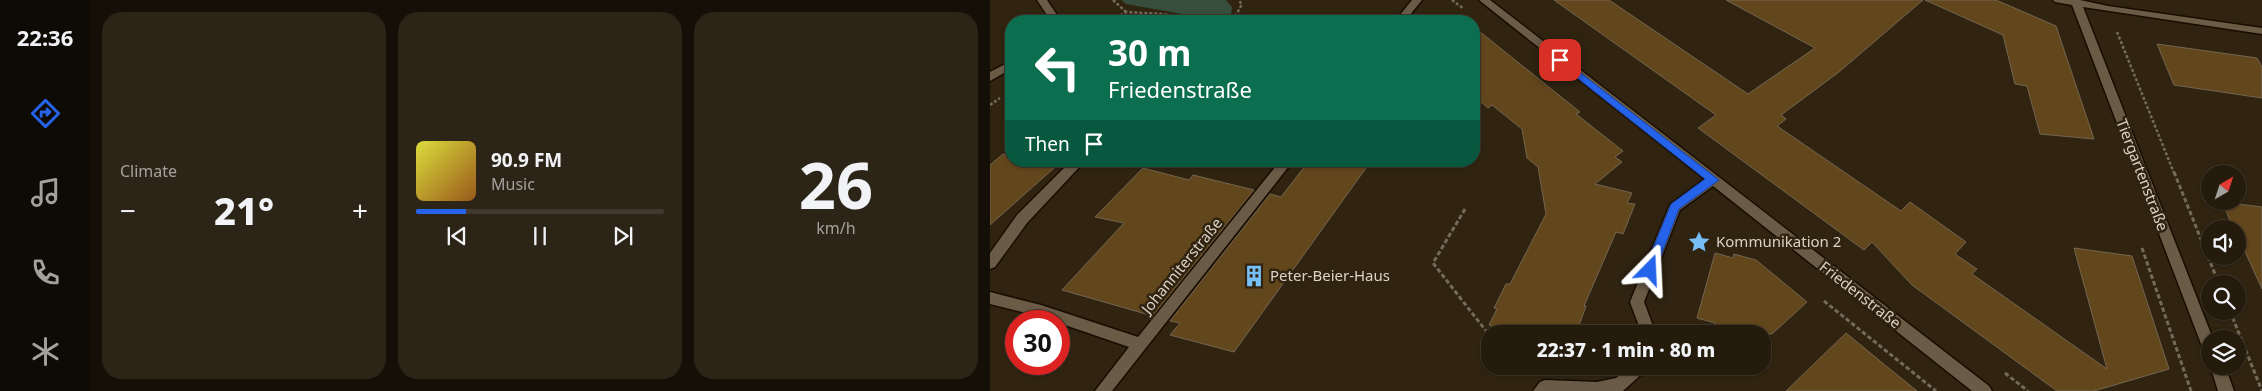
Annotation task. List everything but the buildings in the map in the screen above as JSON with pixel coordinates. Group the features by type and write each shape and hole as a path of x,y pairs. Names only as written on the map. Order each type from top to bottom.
{"street":[{"path":"1042,0 1052,15"},
{"path":"1405,15 1417,0"},
{"name":"Friedenstraße","path":"1484,0 1984,391"},
{"path":"2058,0 2262,31"},
{"name":"Tiergartenstraße","path":"2076,2 2203,330"},
{"path":"990,77 1005,68"},
{"path":"990,262 1022,219 1073,167"},
{"name":"Johanniterstraße","path":"1102,391 1282,167"},
{"path":"1646,325 1637,302 1675,207 1713,180"},
{"path":"990,298 1041,311 1140,344"},
{"path":"1541,391 1545,387 1597,389 1620,385 1631,375"},
{"path":"2220,375 2226,391"}],"path":[{"path":"1113,0 1126,12"},
{"path":"1238,0 1242,4 1238,15"},
{"path":"1121,15 1126,12 1168,15"},
{"path":"2117,31 2215,275"},
{"path":"1465,209 1433,263 1481,325"},
{"path":"2234,320 2262,391"}],"green space":[{"path":"1121,0 1226,0 1232,7 1231,15 1188,15 1126,4"}],"place":[{"name":"Kommunikation 2","path":"1699,242"},
{"name":"Peter-Beier-Haus","path":"1254,276"}],"route":[{"path":"1560,60 1713,180 1675,207 1650,270"}]}
